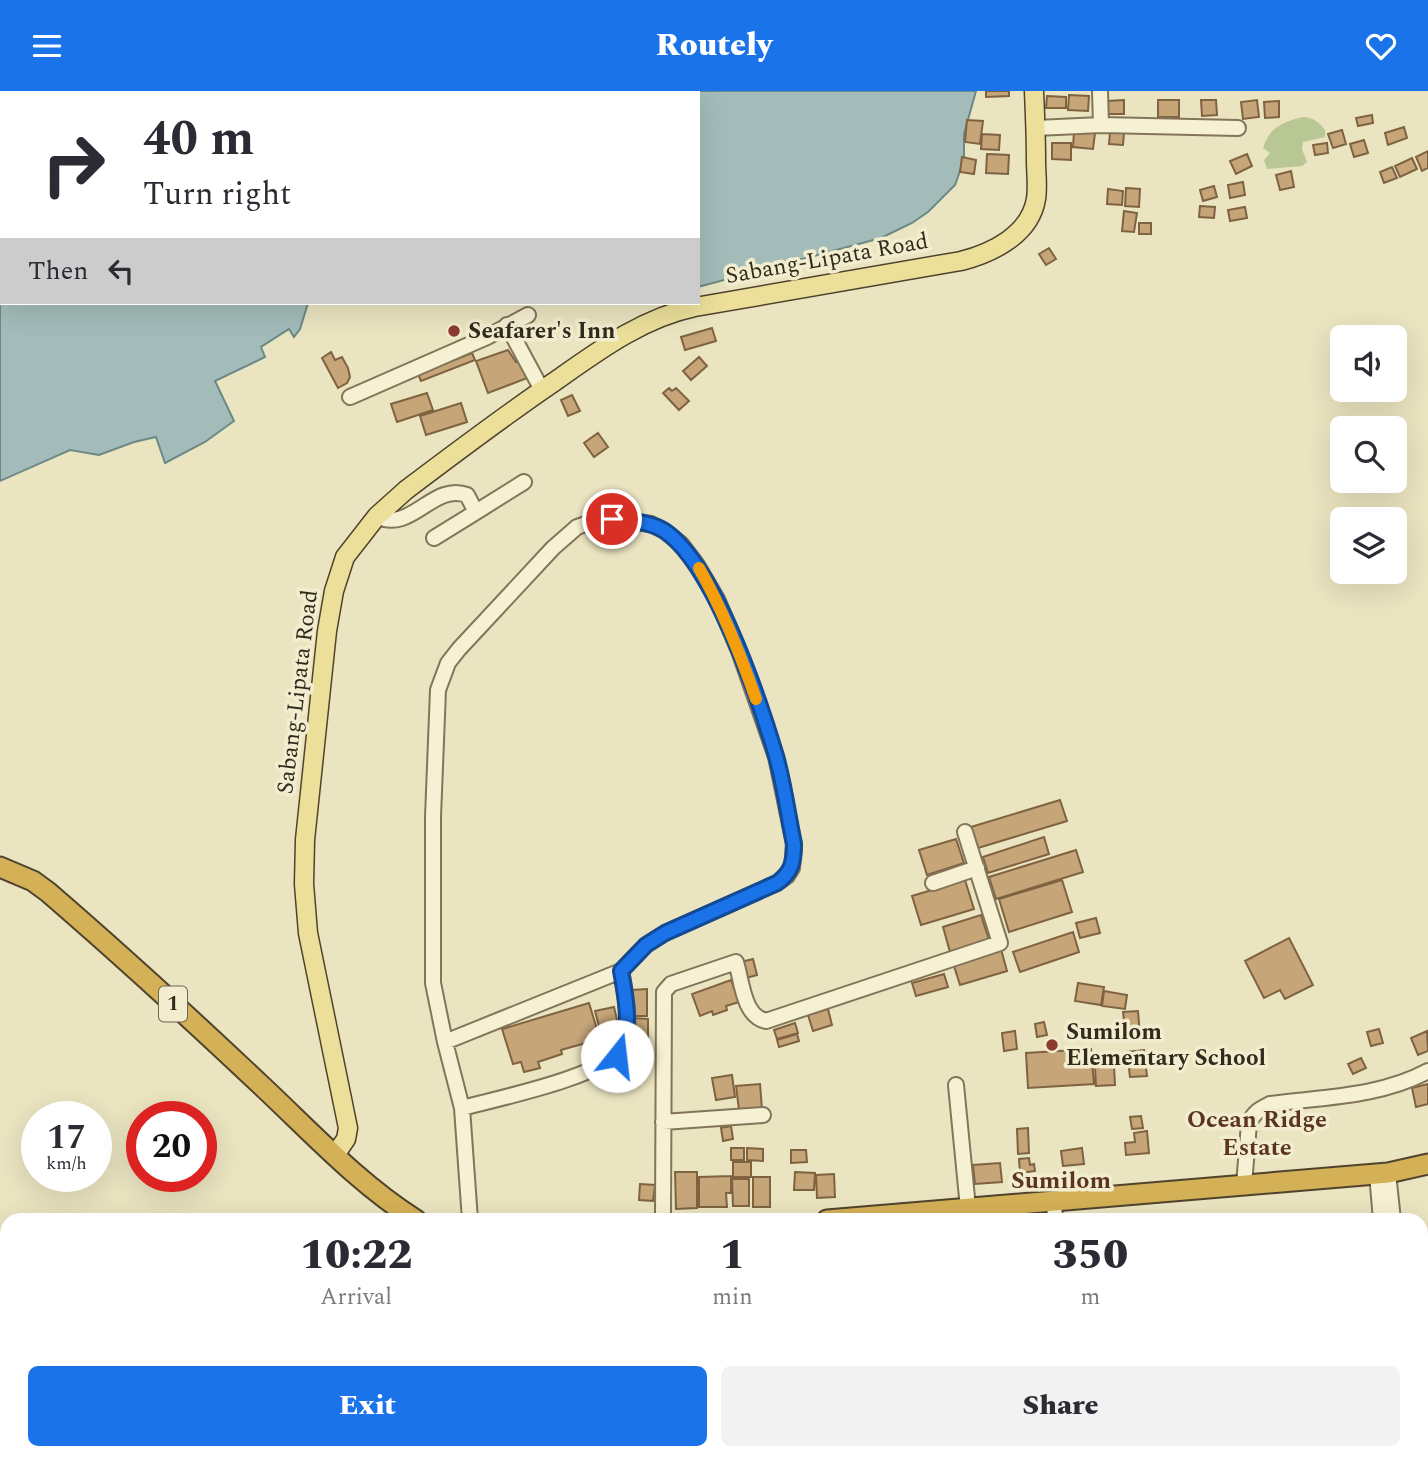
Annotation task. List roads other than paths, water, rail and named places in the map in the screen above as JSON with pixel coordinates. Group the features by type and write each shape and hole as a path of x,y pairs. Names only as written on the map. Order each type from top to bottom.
{"highway":[{"name":"1","path":"0,867 33,881 63,905 375,1191 406,1213"},
{"path":"909,1213 968,1208 1054,1210 1244,1185 1382,1173 1428,1164"}],"main road":[{"name":"Sabang-Lipata Road","path":"335,1155 346,1139 348,1128 308,933 304,884 305,840 327,631 334,591 345,557 377,516 406,490 542,390 642,325 676,311 961,261 993,250 1016,233 1032,210 1036,199 1034,91"}],"street":[{"path":"1100,91 1101,125"},
{"path":"1036,128 1101,125 1238,128"},
{"path":"350,397 528,315"},
{"path":"507,325 542,390"},
{"path":"434,538 524,481"},
{"path":"377,516 388,521 405,518 452,492 467,495 476,512"},
{"path":"445,1042 621,971 646,945 665,933 777,883 787,876 794,858 794,844 776,757 739,651 717,599 697,565 681,544 651,524 612,519 577,527 552,548 459,649 448,663 438,690 433,817 433,983 445,1042 462,1108 470,1213"},
{"path":"663,1213 664,992 671,984 736,962 750,1012 758,1019 766,1021 1000,943 965,832"},
{"path":"933,883 976,868"},
{"path":"462,1108 560,1081 609,1062 617,1056 626,1039 625,992 621,971"},
{"path":"1244,1185 1249,1122 1259,1109 1270,1104 1369,1092 1416,1078 1428,1071"},
{"path":"956,1085 968,1208"},
{"path":"663,1122 763,1115"},
{"path":"1381,1213 1382,1173"},
{"path":"1382,1173 1391,1213"}],"water":[{"path":"700,91 976,91 964,134 964,160 955,185 928,212 881,238 700,286"},
{"path":"0,305 307,305 300,329 294,337 289,329 261,347 265,357 215,381 234,421 205,442 165,463 156,437 99,455 70,450 0,481"}],"place":[{"name":"Seafarer's Inn","path":"454,331"},
{"name":"Sumilom Elementary School","path":"1052,1045"}],"district":[{"name":"Ocean Ridge Estate","path":"1257,1134"},
{"name":"Sumilom","path":"1061,1181"}]}
